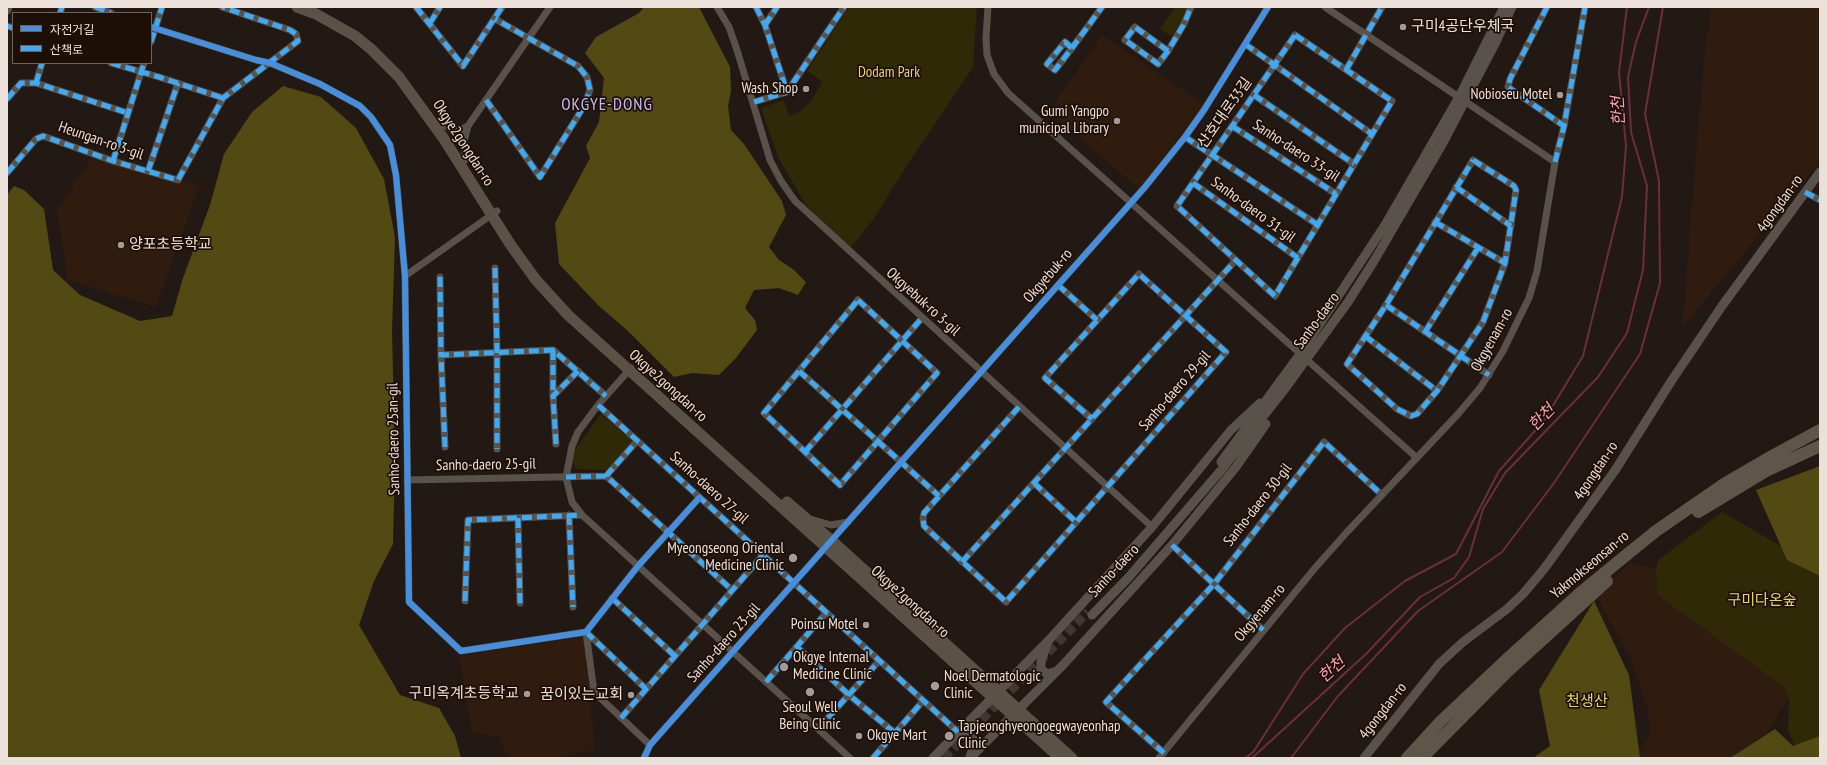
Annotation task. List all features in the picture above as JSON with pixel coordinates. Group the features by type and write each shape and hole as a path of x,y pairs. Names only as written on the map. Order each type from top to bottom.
{"highway":[{"name":"Yakmokseonsan-ro","path":"1422,758 1466,712 1541,639 1646,548 1772,456 1820,430"},
{"name":"Yakmokseonsan-ro","path":"1406,758 1441,721 1575,597 1662,527 1729,487 1766,472 1820,446"}],"main road":[{"name":"Okgye2gongdan-ro","path":"297,7 316,14 340,26 372,49 385,62 399,77 444,139 494,213"},
{"name":"Okgye2gongdan-ro","path":"316,7 329,12 352,27 390,57 423,96 465,160 510,244 536,280 568,315 806,518 830,544"},
{"name":"Okgye2gongdan-ro","path":"630,368 830,544 1016,713 1072,758"},
{"name":"Okgye2gongdan-ro","path":"1016,713 1060,758"}],"street":[{"path":"95,7 108,12"},
{"path":"153,28 162,7"},
{"path":"114,64 223,98 298,41 296,34 290,30 222,7"},
{"path":"416,7 463,66 502,7"},
{"path":"430,23 440,7"},
{"path":"465,160 464,141 468,126 550,7"},
{"name":"Okgyebuk-ro 3-gil","path":"717,7 731,33 754,102 764,144 781,181 795,201 981,372"},
{"path":"756,7 765,25 787,92"},
{"path":"765,25 777,7"},
{"path":"754,102 787,92 844,7"},
{"path":"988,7 986,48 990,65 1000,84 1012,97 1417,458"},
{"path":"1072,48 1102,7"},
{"path":"1168,51 1135,27 1125,40 1158,64 1168,51 1184,24 1191,7"},
{"name":"Okgyebuk-ro","path":"830,544 1185,138 1268,7"},
{"path":"1325,7 1555,162"},
{"path":"1346,70 1382,7"},
{"name":"Sanho-daero","path":"1462,99 1504,7"},
{"name":"Sanho-daero","path":"1303,357 1265,416 1204,491 1128,578 1090,614 1194,496 1271,395 1348,302 1374,261 1512,7"},
{"path":"1547,7 1510,79 1508,87 1564,126"},
{"name":"Okgyenam-ro","path":"1106,702 1162,755 1263,630 1347,532 1458,414 1489,375 1503,351 1529,298 1537,271 1555,162 1564,126 1584,7"},
{"path":"486,100 540,177 584,106 590,90 587,77 578,66 494,18"},
{"name":"Sanho-daero 25an-gil","path":"153,28 270,63 343,96 360,106 371,117 390,145 396,175 405,276 409,602 461,651 586,632"},
{"name":"Sanho-daero 33-gil","path":"1232,126 1336,194 1392,101 1295,35 1274,65"},
{"path":"1245,44 1372,134"},
{"path":"36,83 42,64"},
{"path":"113,160 144,64"},
{"name":"산호대로33길","path":"1177,206 1274,65"},
{"path":"7,99 21,83 36,83 128,113"},
{"path":"148,171 178,83"},
{"name":"Sanho-daero 33-gil","path":"1254,95 1354,164"},
{"name":"Heungan-ro 3-gil","path":"7,173 36,139 44,136 113,160 178,180 223,98"},
{"path":"443,125 458,131 468,126"},
{"path":"1185,138 1213,154"},
{"name":"Sanho-daero 31-gil","path":"1213,154 1318,225"},
{"path":"1473,160 1514,186 1516,190 1516,197 1505,264 1483,322 1461,356 1437,392 1414,416 1406,415 1397,409 1347,364 1386,304 1456,187 1473,160"},
{"name":"4gongdan-ro","path":"1364,758 1439,664 1463,642 1507,609 1523,594 1544,569 1616,468 1672,380 1722,306 1820,172"},
{"name":"Sanho-daero 31-gil","path":"1193,183 1298,258"},
{"path":"1456,187 1511,226"},
{"path":"1805,192 1820,200"},
{"name":"Sanho-daero 31-gil","path":"1177,206 1275,296 1336,194"},
{"path":"405,276 494,213"},
{"path":"1435,222 1505,264"},
{"path":"1425,332 1478,248"},
{"path":"962,562 1236,260"},
{"path":"495,268 497,449"},
{"name":"Sanho-daero 29-gil","path":"1019,407 924,513 924,526 1006,602 1226,352 1139,274 1045,378 1092,419"},
{"path":"440,277 440,355 445,447"},
{"path":"1058,285 1097,320"},
{"path":"858,300 937,373 840,485 764,413 799,371 858,300"},
{"path":"1386,304 1489,375"},
{"path":"805,452 922,318"},
{"path":"1365,336 1437,392"},
{"path":"440,355 553,350 606,396"},
{"path":"553,350 553,396 556,444"},
{"path":"970,758 1058,670 1172,545 1236,467 1288,392 1303,357"},
{"path":"630,368 598,405 575,440 568,461 566,477 572,502 582,515 850,758"},
{"path":"553,396 578,371"},
{"path":"799,371 939,496"},
{"path":"981,372 1152,527"},
{"path":"933,758 1048,641 1152,527 1230,430 1271,395"},
{"name":"Sanho-daero 27-gil","path":"598,405 958,732"},
{"path":"637,440 606,476 667,533 732,590"},
{"name":"Sanho-daero 30-gil","path":"1106,702 1214,584 1324,442 1382,495"},
{"name":"Sanho-daero 25-gil","path":"407,480 606,476"},
{"path":"1034,483 1076,522"},
{"path":"650,746 594,692 586,632 638,566 699,498"},
{"path":"569,515 573,607"},
{"path":"465,601 468,520 582,515"},
{"path":"518,518 520,603"},
{"path":"806,518 831,525 848,522"},
{"name":"Sanho-daero 23-gil","path":"644,758 650,746 830,544"},
{"path":"1172,545 1263,630"},
{"path":"621,718 763,555"},
{"path":"612,598 675,656"},
{"path":"766,682 826,613"},
{"path":"586,632 646,689"},
{"path":"1048,641 1041,662 1041,669 1047,674 1058,670"},
{"path":"797,647 849,695 895,733"},
{"path":"818,729 879,661"},
{"path":"873,758 923,701"},
{"path":"958,732 966,734 973,739 973,750 970,758"}],"shaded area":[{"path":"1711,7 1820,7 1820,161 1682,328 1704,60"},
{"path":"1102,35 1204,104 1139,189 1049,111"},
{"name":"양포초등학교","path":"96,151 199,186 156,307 68,280 57,210"},
{"path":"1630,563 1656,568 1657,595 1784,687 1789,697 1767,733 1730,758 1640,758 1639,755 1651,730 1647,707 1633,664 1596,595"},
{"name":"구미옥계초등학교","path":"584,637 595,750 557,758 507,758 500,737 472,732 459,656"}],"green space":[{"path":"644,7 699,7 730,67 731,91 728,106 731,130 744,144 782,201 786,215 769,247 779,260 794,270 806,282 798,295 779,288 754,290 745,308 755,320 757,330 736,358 719,375 692,373 674,377 628,331 598,305 559,264 555,223 590,158 586,146 599,122 604,78 585,53 596,37 639,13"},
{"name":"Dodam Park","path":"849,7 977,7 973,67 907,165 873,220 848,251 804,202 778,157 761,108 784,100 789,116 799,112 809,103 823,82 807,71"},
{"path":"1175,7 1188,7 1181,24 1171,36 1160,29"},
{"path":"283,86 321,97 356,128 384,179 395,237 392,331 395,460 393,544 374,581 359,625 400,695 439,708 455,736 461,758 7,758 7,195 14,186 24,190 44,209 53,270 80,295 140,321 172,316 183,278 210,205 224,154 252,112"},
{"path":"601,414 632,441 607,470 576,469 571,460 576,448"},
{"path":"1820,466 1820,576 1787,560 1756,490"},
{"name":"구미다온숲","path":"1722,512 1798,556 1820,571 1820,758 1800,758 1788,730 1789,697 1784,687 1657,595 1656,568 1658,560"},
{"name":"천생산","path":"1594,601 1629,675 1640,758 1533,758 1550,746 1539,690"},
{"path":"1775,729 1793,746 1820,736 1820,758 1730,758"}],"waterway":[{"path":"1246,758 1254,751 1303,674 1345,628 1405,581 1456,554 1499,471 1543,422 1583,356 1622,197 1626,146 1619,72 1627,7"},
{"name":"한천","path":"1252,758 1366,654 1420,597 1454,578 1469,557 1483,509 1505,473 1598,377 1627,333 1643,270 1647,186 1631,132 1628,77 1636,42 1649,7"},
{"path":"1291,758 1338,696 1418,611 1502,552 1554,483 1640,354 1660,283 1659,181 1645,114 1663,7"}],"tunnel":[{"path":"944,758 1088,612"}],"marked path":[{"path":"60,12 62,7"},
{"path":"95,7 108,12"},
{"path":"152,39 162,7"},
{"path":"7,173 36,139 43,136 113,161 178,180 223,98 298,41 296,34 290,30 222,7"},
{"path":"416,7 463,66 502,7"},
{"path":"430,23 440,7"},
{"path":"756,7 765,25 787,92"},
{"path":"765,25 777,7"},
{"path":"754,102 787,92 844,7"},
{"path":"1072,48 1065,42 1047,64 1055,70 1072,48 1102,7"},
{"path":"1168,51 1135,27 1125,40 1158,64 1168,51 1184,24 1191,7"},
{"path":"1346,70 1382,7"},
{"path":"1547,7 1510,79 1508,87 1564,126"},
{"path":"1555,162 1564,126 1585,7"},
{"path":"486,100 540,177 584,106 590,90 587,77 578,66 495,19"},
{"path":"7,26 12,28"},
{"path":"1295,35 1392,101 1275,296 1177,206 1295,35"},
{"path":"1245,44 1372,134"},
{"path":"36,83 42,64"},
{"path":"114,64 223,98"},
{"path":"113,161 144,64"},
{"path":"7,99 21,83 36,83 128,113"},
{"path":"148,171 178,83"},
{"path":"1254,95 1354,164"},
{"path":"1232,126 1336,194"},
{"path":"1185,137 1318,225"},
{"path":"1473,160 1514,186 1516,190 1505,263 1483,322 1437,391 1417,414 1411,416 1397,409 1347,364 1386,305 1473,160"},
{"path":"1193,183 1298,258"},
{"path":"1456,187 1511,226"},
{"path":"1805,192 1820,200"},
{"path":"1435,222 1505,263"},
{"path":"1425,332 1478,248"},
{"path":"962,562 1236,260"},
{"path":"495,268 497,449"},
{"path":"1019,407 924,513 923,519 924,526 1006,602 1226,352 1139,274 1045,378 1092,419"},
{"path":"440,277 441,355"},
{"path":"1058,285 1097,320"},
{"path":"858,300 937,373 840,485 764,413 858,300"},
{"path":"1386,305 1489,375"},
{"path":"805,452 922,318"},
{"path":"1365,336 1437,391"},
{"path":"553,350 553,396"},
{"path":"445,447 441,355 553,350 606,396"},
{"path":"556,444 553,396 578,371"},
{"path":"799,371 939,496"},
{"path":"598,405 958,732"},
{"path":"606,476 637,441"},
{"path":"1164,753 1106,702 1214,584 1324,442 1382,495"},
{"path":"566,477 606,476 732,590"},
{"path":"1034,483 1076,522"},
{"path":"569,515 573,607"},
{"path":"465,601 468,520 582,515"},
{"path":"518,518 520,603"},
{"path":"1172,545 1263,630"},
{"path":"621,718 763,555"},
{"path":"612,598 675,656"},
{"path":"766,682 826,613"},
{"path":"586,632 646,689"},
{"path":"797,647 849,695 895,733"},
{"path":"818,729 879,661"},
{"path":"873,758 923,701"}],"cycle path":[{"path":"644,758 650,745 1145,187 1185,137 1204,110 1268,7"},
{"path":"152,27 270,63 320,84 360,106 371,117 390,145 396,175 405,276 409,602 461,651 586,632 638,566 699,498"}],"place":[{"name":"구미4공단우체국","path":"1403,27"},
{"name":"Wash Shop","path":"806,89"},
{"name":"Nobioseu Motel","path":"1560,95"},
{"name":"Gumi Yangpo municipal Library","path":"1117,121"},
{"name":"양포초등학교","path":"121,245"},
{"name":"Myeongseong Oriental Medicine Clinic","path":"793,558"},
{"name":"Poinsu Motel","path":"866,625"},
{"name":"Okgye Internal Medicine Clinic","path":"784,667"},
{"name":"Noel Dermatologic Clinic","path":"935,686"},
{"name":"Seoul Well Being Clinic","path":"810,692"},
{"name":"구미옥계초등학교","path":"527,694"},
{"name":"꿈이있는교회","path":"631,695"},
{"name":"Okgye Mart","path":"859,736"},
{"name":"Tapjeonghyeongoegwayeonhap Clinic","path":"949,736"}],"district":[{"name":"OKGYE-DONG","path":"607,105"}]}
